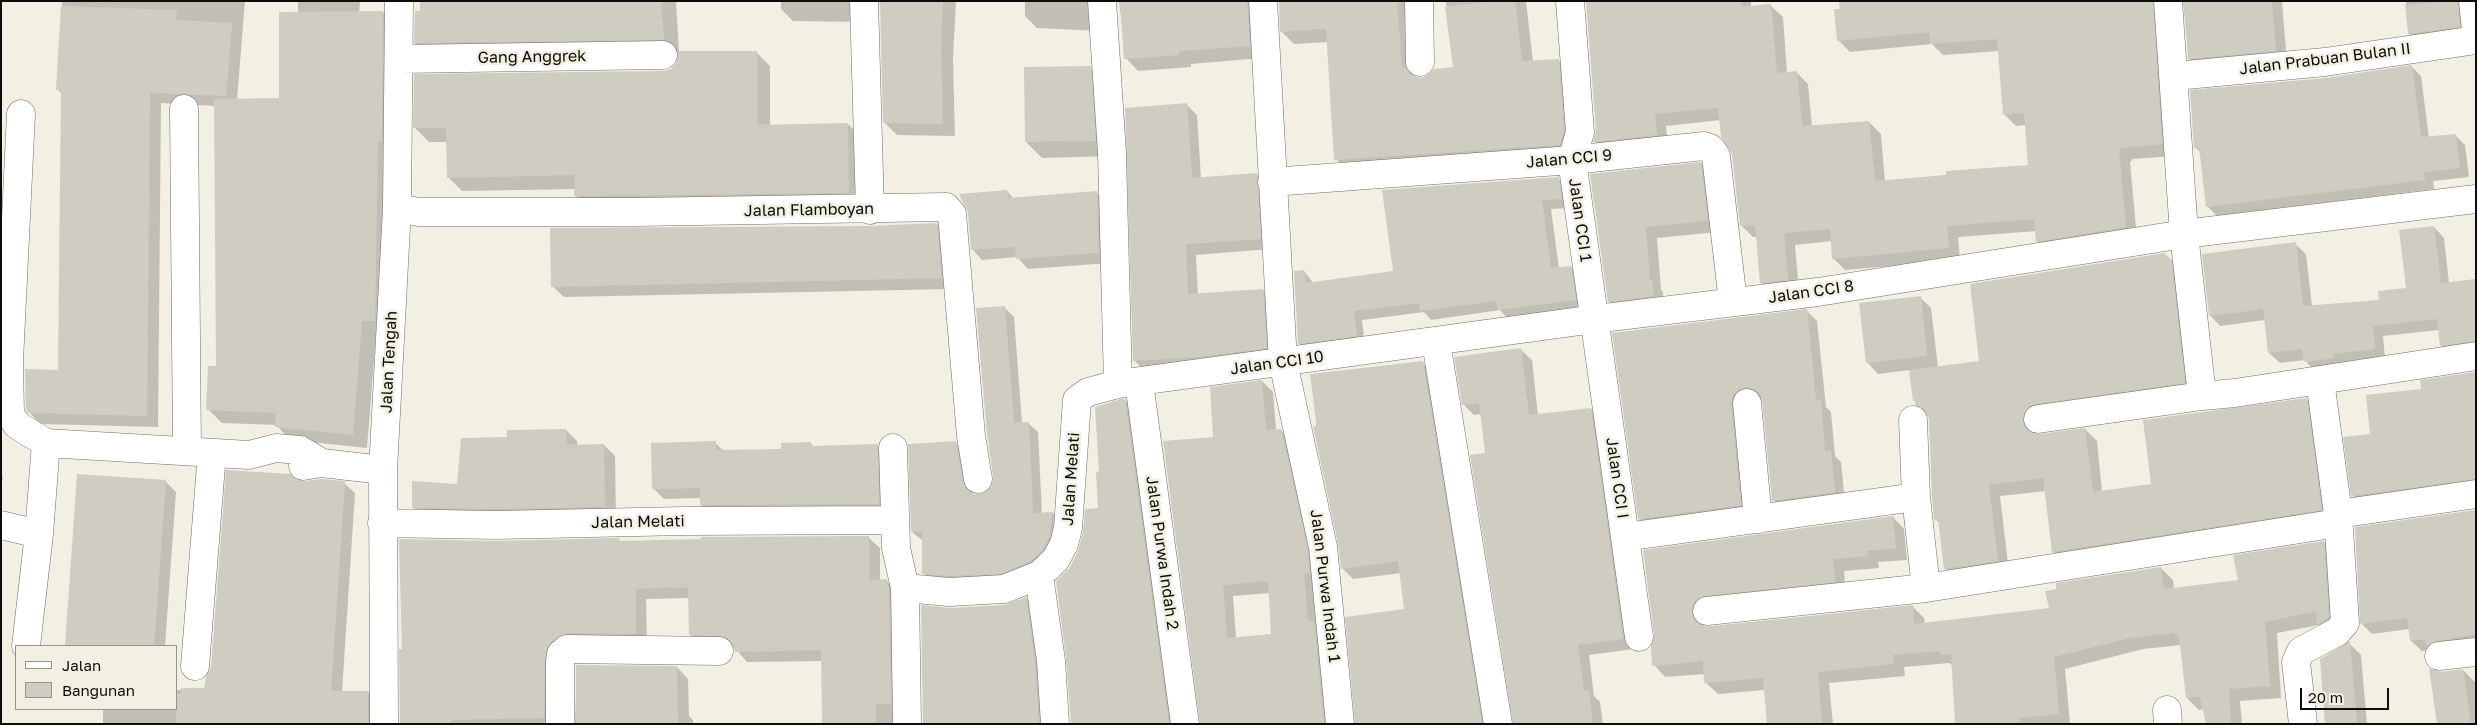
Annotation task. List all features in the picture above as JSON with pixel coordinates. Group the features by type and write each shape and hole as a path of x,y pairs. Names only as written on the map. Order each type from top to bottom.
{"street":[{"name":"Jalan Tengah","path":"384,724 383,470 397,208 400,59 399,1"},
{"path":"864,1 870,210"},
{"name":"Jalan Purwa Indah 2","path":"1102,1 1128,383 1185,724"},
{"name":"Jalan Purwa Indah 1","path":"1263,1 1282,362 1323,547 1340,724"},
{"path":"1419,1 1420,62"},
{"name":"Jalan CCI 1","path":"1570,1 1580,132 1572,160 1582,244 1595,319"},
{"path":"2168,1 2175,76 2184,234 2202,396"},
{"path":"2473,1 2476,30"},
{"name":"Jalan Prabuan Bulan II","path":"2175,76 2325,62 2476,40"},
{"name":"Gang Anggrek","path":"400,59 663,55"},
{"path":"184,109 199,452 195,666"},
{"path":"21,114 5,360 10,414 16,425 46,444 249,455 270,466 295,468 322,463 383,470"},
{"name":"Jalan CCI 9","path":"1272,182 1572,160 1704,146 1710,148 1716,156 1733,302"},
{"name":"Jalan CCI 8","path":"1436,342 1595,319 1818,292 2184,234 2476,200"},
{"name":"Jalan Flamboyan","path":"397,208 419,212 870,210 946,207 952,214 971,436 978,480"},
{"name":"Jalan CCI I","path":"1595,319 1640,637"},
{"path":"1436,342 1498,724"},
{"name":"Jalan CCI 10","path":"1128,383 1436,342"},
{"path":"2038,419 2235,393 2476,356"},
{"path":"2303,724 2296,662 2298,656 2309,645 2342,629 2345,623 2338,518 2320,380"},
{"name":"Jalan Melati","path":"905,588 949,592 1004,589 1039,575 1056,559 1064,544 1068,528 1077,400 1088,392 1128,383"},
{"path":"1747,403 1758,519"},
{"path":"1913,420 1916,497 1926,588"},
{"path":"26,645 39,534 46,444"},
{"path":"893,448 896,548 905,588 907,724"},
{"path":"1707,610 1926,588 2476,494"},
{"path":"1626,538 1916,497"},
{"name":"Jalan Melati","path":"382,522 496,525 685,521 894,520"},
{"path":"1,525 39,534"},
{"path":"1039,575 1052,661 1055,724"},
{"path":"560,724 560,660 561,654 567,649 719,651"},
{"path":"2439,656 2476,652"}],"building":[{"path":"420,1 661,1 664,40 414,43 415,11 420,11"},
{"path":"880,1 943,1 941,44 943,124 883,123"},
{"path":"1120,1 1247,1 1250,46 1179,51 1179,55 1124,59"},
{"path":"1279,1 1397,1 1402,68 1406,67 1412,75 1420,78 1428,75 1434,69 1453,67 1445,7 1493,1 1515,1 1522,61 1559,59 1564,130 1560,145 1334,160 1326,29 1280,32"},
{"path":"1586,1 1740,1 1741,7 1771,4 1777,73 1797,71 1802,126 1869,121 1875,181 1946,175 1946,171 2028,165 2024,113 2003,115 1997,39 1930,44 1929,32 1837,41 1834,9 1840,9 1839,1 2153,1 2162,144 2121,148 2119,150 2126,227 2036,242 2034,219 1947,226 1949,248 1832,259 1830,229 1784,233 1788,280 1760,283 1755,225 1740,226 1732,154 1721,137 1718,108 1655,114 1657,135 1593,142 1596,131"},
{"path":"2184,1 2272,1 2276,51 2188,59"},
{"path":"2458,1 2460,27 2408,34 2405,5"},
{"path":"61,6 177,10 176,20 232,23 226,96 150,93 147,416 28,413 26,409 25,369 58,370 61,90 56,90"},
{"path":"383,11 382,141 378,141 375,321 362,321 353,435 275,427 276,413 206,410 208,366 216,366 214,99 279,98 279,12"},
{"path":"678,51 757,51 757,125 848,123 849,193 574,196 575,175 447,178 446,128 413,128 414,74 663,71 671,69 676,63"},
{"path":"2412,65 2421,137 2456,134 2460,168 2424,172 2425,180 2206,207 2199,147 2194,148 2190,90 2326,78"},
{"path":"1091,66 1096,141 1025,142 1024,67"},
{"path":"1187,103 1192,178 1257,173 1261,239 1186,244 1188,294 1263,289 1267,348 1201,357 1133,361 1125,108"},
{"path":"1701,162 1708,221 1646,227 1650,280 1652,280 1654,296 1608,302 1590,174"},
{"path":"1559,177 1562,199 1542,200 1551,268 1571,266 1576,300 1498,310 1496,301 1420,311 1419,303 1354,311 1357,336 1298,344 1294,271 1304,270 1306,283 1393,271 1382,190"},
{"path":"1007,190 1008,198 1097,191 1099,253 1016,259 1015,247 971,250 968,213 959,194"},
{"path":"937,223 942,278 551,287 550,228 870,226"},
{"path":"2434,226 2441,283 2476,279 2476,341 2440,346 2437,319 2373,326 2375,349 2334,354 2335,358 2304,362 2302,349 2268,353 2263,309 2209,316 2202,254 2296,242 2303,306 2379,300 2378,291 2406,288 2399,230"},
{"path":"2165,253 2166,258 2171,258 2185,383 2036,404 2029,406 2024,413 2023,421 2025,428 2032,433 2040,434 2085,428 2093,492 2151,484 2143,420 2307,398 2322,510 2052,552 2043,478 1989,485 1998,561 1944,569 1938,519 1934,520 1929,419 1926,411 1915,405 1915,400 1913,401 1909,370 1979,361 1970,284"},
{"path":"1921,296 1927,356 1866,363 1859,303"},
{"path":"1005,306 1014,423 1029,422 1033,513 1053,512 1049,538 1043,550 1031,561 1001,574 949,576 922,574 922,532 911,532 908,444 956,441 963,482 966,489 973,494 980,494 987,491 992,485 993,476 987,434 976,308"},
{"path":"1807,309 1816,400 1821,399 1825,451 1831,450 1835,492 1772,501 1762,401 1760,394 1754,389 1745,388 1738,390 1733,396 1731,404 1741,505 1638,519 1612,333"},
{"path":"1521,348 1529,415 1591,408 1623,639 1578,645 1584,691 1589,690 1593,724 1513,724 1470,455 1485,453 1479,403 1462,405 1454,357"},
{"path":"1423,361 1482,724 1355,724 1345,617 1404,609 1398,561 1341,569 1338,544 1313,426 1316,426 1316,421 1310,374"},
{"path":"2476,372 2476,479 2351,496 2343,437 2370,434 2366,395 2421,389 2420,380"},
{"path":"1262,380 1266,430 1281,429 1308,549 1310,573 1304,574 1308,621 1314,621 1324,724 1200,724 1163,441 1213,437 1210,387","holes":["1268,581 1271,634 1227,638 1223,585"]},
{"path":"1125,399 1169,724 1071,724 1066,659 1056,581 1070,567 1078,551 1083,532 1085,509 1098,508 1096,472 1099,471 1095,407"},
{"path":"566,429 567,445 604,444 605,507 412,508 412,481 457,484 461,438 507,437 507,430"},
{"path":"716,441 716,450 781,449 781,443 811,442 811,446 878,444 879,504 700,505 700,488 652,489 651,443"},
{"path":"226,470 290,474 297,480 305,481 322,479 345,481 331,691 368,691 368,724 176,724 178,694 181,694 181,688 204,688 206,677 211,667"},
{"path":"77,474 166,480 154,645 65,645"},
{"path":"2476,510 2476,634 2437,641 2426,647 2425,639 2410,641 2407,618 2360,624 2355,527"},
{"path":"1893,516 1896,548 1867,551 1868,556 1833,559 1835,582 1705,596 1697,599 1693,605 1692,613 1694,620 1700,625 1709,627 1913,605 1914,624 2049,608 2045,591 2056,589 2056,583 2161,567 2164,589 2238,580 2233,555 2324,541 2329,617 2317,625 2316,611 2265,622 2270,686 2229,689 2231,724 2206,724 2200,697 2186,698 2179,636 2175,636 2175,633 2130,638 2054,657 2059,714 2019,718 2020,724 1955,724 1951,654 1940,655 1940,651 1893,655 1894,664 1818,672 1822,724 1767,724 1763,678 1704,683 1703,661 1652,666 1651,646 1654,635 1643,550"},
{"path":"869,536 869,580 887,579 889,590 891,704 876,704 876,724 822,724 821,650 735,652 733,644 727,637 689,635 688,587 636,589 636,634 567,633 551,642 545,659 544,718 451,720 451,724 400,724 399,649 402,649 399,539 496,541 619,538 619,541 701,539 701,537"},
{"path":"1026,597 1035,663 1039,724 923,724 921,605 950,608 1005,605"},
{"path":"2350,641 2357,724 2325,724 2320,659"},
{"path":"576,665 677,666 678,724 576,724"},
{"path":"2429,668 2440,672 2463,669 2471,724 2437,724"}]}
